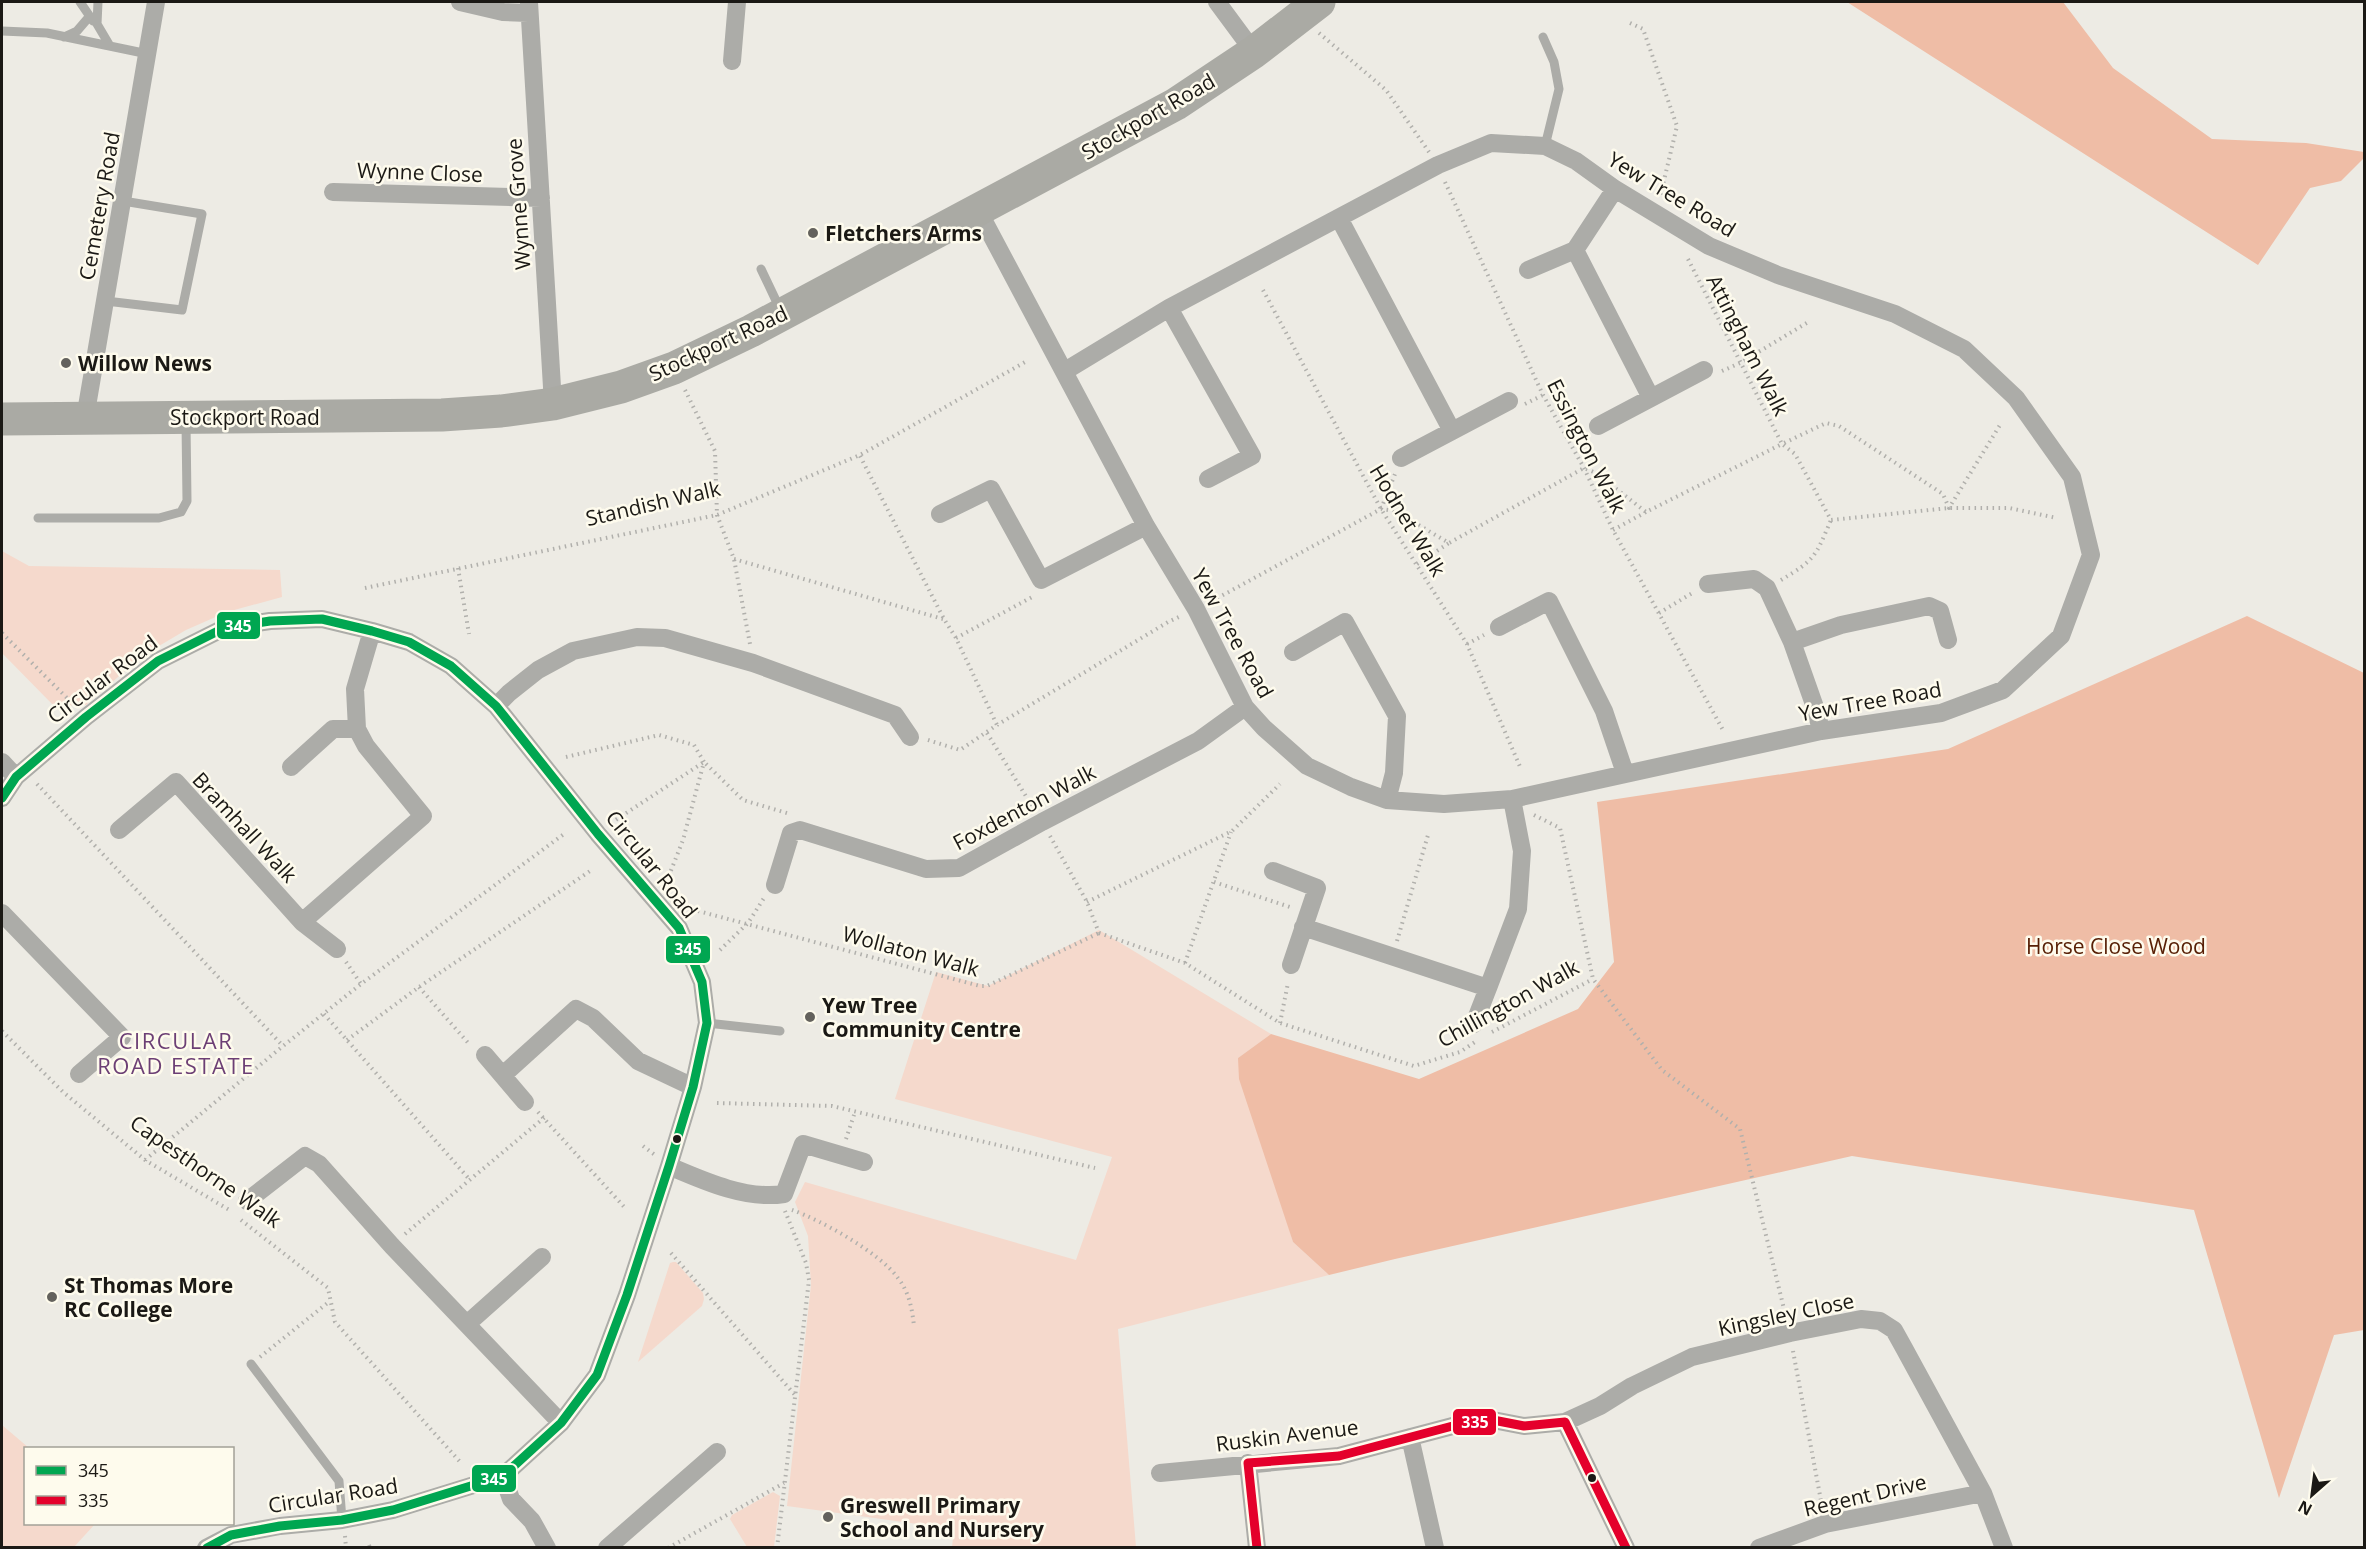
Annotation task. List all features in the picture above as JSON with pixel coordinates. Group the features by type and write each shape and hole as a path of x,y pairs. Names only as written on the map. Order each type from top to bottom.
{"highway":[{"name":"Stockport Road","path":"2,419 442,415 501,411 552,404 621,387 674,368 782,314 1176,104 1254,52 1310,9"}],"street":[{"name":"Cemetery Road","path":"86,418 156,2"},
{"path":"460,2 503,12 528,7"},
{"path":"732,61 737,2"},
{"path":"1217,2 1254,52"},
{"name":"Wynne Grove","path":"528,7 552,404"},
{"name":"Yew Tree Road","path":"978,210 1146,526 1196,609 1245,707 1264,728 1308,766 1351,787 1387,800 1444,804 1512,799 1821,731 1941,713 2002,690 2061,636 2091,555 2072,477 2016,398 1964,349 1895,314 1778,275 1709,246 1615,189 1576,161 1545,146 1491,143 1438,165 1169,308 1065,371"},
{"path":"1528,270 1575,250 1615,189"},
{"name":"Wynne Close","path":"333,192 541,198"},
{"path":"1339,218 1452,431"},
{"path":"1575,250 1651,398"},
{"path":"1169,308 1252,456 1208,479"},
{"path":"1598,426 1704,370"},
{"path":"1401,459 1509,401"},
{"path":"940,514 991,489 1041,580 1146,526"},
{"path":"1708,584 1754,579 1767,588 1792,642 1821,731"},
{"path":"1499,627 1549,601 1604,711 1625,773"},
{"path":"1792,642 1842,625 1929,606 1940,611 1948,640"},
{"name":"Circular Road","path":"2,798 20,773 86,717 158,661 224,628 270,621 322,619 372,632 409,642 451,666 496,706 598,834 679,928 702,982 707,1023 693,1087 669,1166 627,1295 597,1375 561,1424 503,1476 393,1510 342,1520 280,1526 231,1535 206,1548"},
{"path":"1293,652 1345,622 1397,716 1394,773 1387,800"},
{"path":"302,922 423,816 366,746 357,729 355,689 372,632"},
{"path":"496,706 538,670 573,651 637,637 666,638 753,663 895,715 910,736"},
{"name":"Foxdenton Walk","path":"800,830 926,869 959,868 1198,741 1245,707"},
{"path":"291,767 333,729 357,729"},
{"path":"2,762 20,773"},
{"name":"Bramhall Walk","path":"119,830 177,782 302,922 337,949"},
{"path":"1474,1024 1518,909 1522,851 1512,799"},
{"path":"775,885 791,833 800,830"},
{"path":"1272,871 1317,888 1291,965"},
{"path":"2,913 122,1037 79,1074"},
{"path":"1306,920 1393,956 1488,988"},
{"path":"503,1075 576,1009 593,1018 638,1061 693,1087"},
{"path":"485,1054 525,1102"},
{"path":"669,1166 743,1193 769,1197 784,1194 802,1144 864,1162"},
{"name":"Capesthorne Walk","path":"247,1201 305,1156 319,1164 392,1246 561,1424"},
{"path":"467,1324 542,1257"},
{"name":"Kingsley Close","path":"1564,1422 1600,1406 1632,1386 1692,1357 1790,1333 1861,1319 1880,1321 1894,1330 1983,1492 2004,1548"},
{"name":"Ruskin Avenue","path":"1160,1473 1339,1456 1473,1422 1493,1420 1524,1426 1564,1422"},
{"path":"1564,1422 1626,1548"},
{"path":"1410,1437 1435,1548"},
{"path":"608,1548 717,1452"},
{"path":"1248,1463 1257,1548"},
{"path":"503,1476 511,1499 532,1521 547,1548"},
{"name":"Regent Drive","path":"1759,1548 1825,1524 1983,1492"}],"lane":[{"path":"80,2 110,46"},
{"path":"96,24 98,2"},
{"path":"64,37 77,31 89,17"},
{"path":"2,31 47,33 148,54"},
{"path":"1543,37 1554,62 1558,89 1545,146"},
{"path":"106,302 182,310 202,214 123,201"},
{"path":"760,269 782,314"},
{"path":"38,518 159,518 181,513 187,501 186,418"},
{"path":"707,1023 780,1031"},
{"path":"251,1364 339,1480 342,1520"}],"path":[{"name":"Essington Walk","path":"1310,9 1386,90 1438,165 1543,395 1584,468 1613,530 1724,732"},
{"path":"1630,23 1643,30 1677,126 1662,193 1654,213"},
{"name":"Attingham Walk","path":"1688,259 1782,444 1795,454 1831,520"},
{"name":"Hodnet Walk","path":"1263,290 1381,509 1467,644 1521,769"},
{"path":"1704,370 1718,373 1740,363 1810,321"},
{"name":"Standish Walk","path":"365,588 717,515 860,455 1027,361"},
{"path":"674,368 715,451 717,515 734,559 753,663"},
{"path":"1613,530 1826,423 1839,426 1943,494 1949,508"},
{"path":"1949,508 2000,425"},
{"path":"860,455 944,620 956,638 997,725"},
{"path":"1381,509 1401,459"},
{"path":"1417,564 1449,543 1584,468 1596,473 1646,512"},
{"path":"1767,588 1808,564 1815,556 1831,520 1949,508 2009,508 2057,518"},
{"path":"910,736 960,750 997,725 1168,622 1381,509 1395,511 1449,543"},
{"path":"734,559 944,620"},
{"path":"458,568 469,634"},
{"path":"956,638 1040,592 1041,580"},
{"path":"1659,613 1708,584"},
{"path":"2,633 86,717"},
{"path":"566,757 659,735 694,745 704,762 743,800 791,814 800,830"},
{"path":"598,834 704,762"},
{"path":"670,873 682,840 704,762"},
{"path":"20,773 282,1046"},
{"path":"1099,933 1087,902 1232,831 1280,784"},
{"name":"Chillington Walk","path":"1099,933 1185,963 1280,1023 1414,1066 1460,1052 1506,1022 1593,979 1560,828 1545,822"},
{"path":"1185,963 1232,831"},
{"path":"145,1160 282,1046 361,984 564,834"},
{"path":"1393,956 1428,836"},
{"path":"347,1041 419,987 593,869"},
{"path":"1214,882 1306,920"},
{"path":"720,950 748,923 775,885"},
{"name":"Wollaton Walk","path":"698,911 980,986 987,986 1099,933"},
{"path":"337,949 361,984"},
{"path":"1280,1023 1291,965"},
{"path":"1593,979 1662,1070 1740,1129 1790,1333 1825,1524"},
{"path":"419,987 476,1053 485,1054"},
{"path":"324,1014 470,1180"},
{"name":"Capesthorne Walk","path":"2,1031 63,1092 145,1160 228,1209 328,1288 335,1322 462,1464"},
{"path":"525,1102 545,1117 626,1209"},
{"path":"717,1103 832,1106 1095,1168"},
{"path":"840,1155 855,1112"},
{"path":"392,1246 545,1117"},
{"path":"777,1548 809,1280 806,1263 783,1206 833,1228 897,1276 911,1302 914,1326"},
{"path":"671,1252 796,1396"},
{"path":"251,1364 330,1301"},
{"path":"668,1548 784,1483"}],"shaded area":[{"path":"2,551 29,566 280,570 282,597 227,612 186,630 142,656 86,705 54,706 2,653"},
{"path":"1099,930 1271,1034 1238,1058 1293,1242 1329,1275 1118,1329 1136,1547 952,1547 954,1529 787,1506 811,1285 808,1236 795,1202 805,1182 1076,1260 1112,1157 895,1099 936,972 988,986"},
{"path":"676,1262 703,1293 702,1306 638,1362 670,1263"},
{"path":"2,1425 28,1447 24,1447 24,1525 94,1525 74,1547 2,1547"},
{"path":"773,1492 780,1496 774,1547 747,1547 730,1519 732,1515"}],"green space":[{"path":"1847,2 2063,2 2113,68 2212,139 2306,143 2364,152 2364,158 2341,181 2310,188 2258,265"},
{"name":"Horse Close Wood","path":"2247,616 2364,673 2364,1330 2334,1335 2279,1498 2194,1210 1852,1156 1329,1275 1293,1242 1239,1079 1238,1058 1271,1034 1419,1079 1578,1009 1614,962 1597,802 1948,749"}],"transit line":[{"name":"345","path":"2,798 16,777 86,717 158,661 224,628 270,621 322,619 372,631 409,642 451,666 496,706 598,834 679,928 702,982 707,1023 693,1087 669,1166 627,1295 597,1375 561,1423 503,1476 393,1510 342,1520 280,1526 231,1535 207,1548"},
{"name":"335","path":"1248,1463 1339,1456 1464,1423 1493,1420 1524,1426 1565,1422 1626,1548"},
{"name":"335","path":"1248,1463 1257,1548"}],"place":[{"name":"Fletchers Arms","path":"813,233"},
{"name":"Willow News","path":"66,363"},
{"name":"Yew Tree Community Centre","path":"810,1017"},
{"name":"St Thomas More RC College","path":"52,1297"},
{"name":"Greswell Primary School and Nursery","path":"828,1517"}],"district":[{"name":"CIRCULAR ROAD ESTATE","path":"176,1052"}]}
